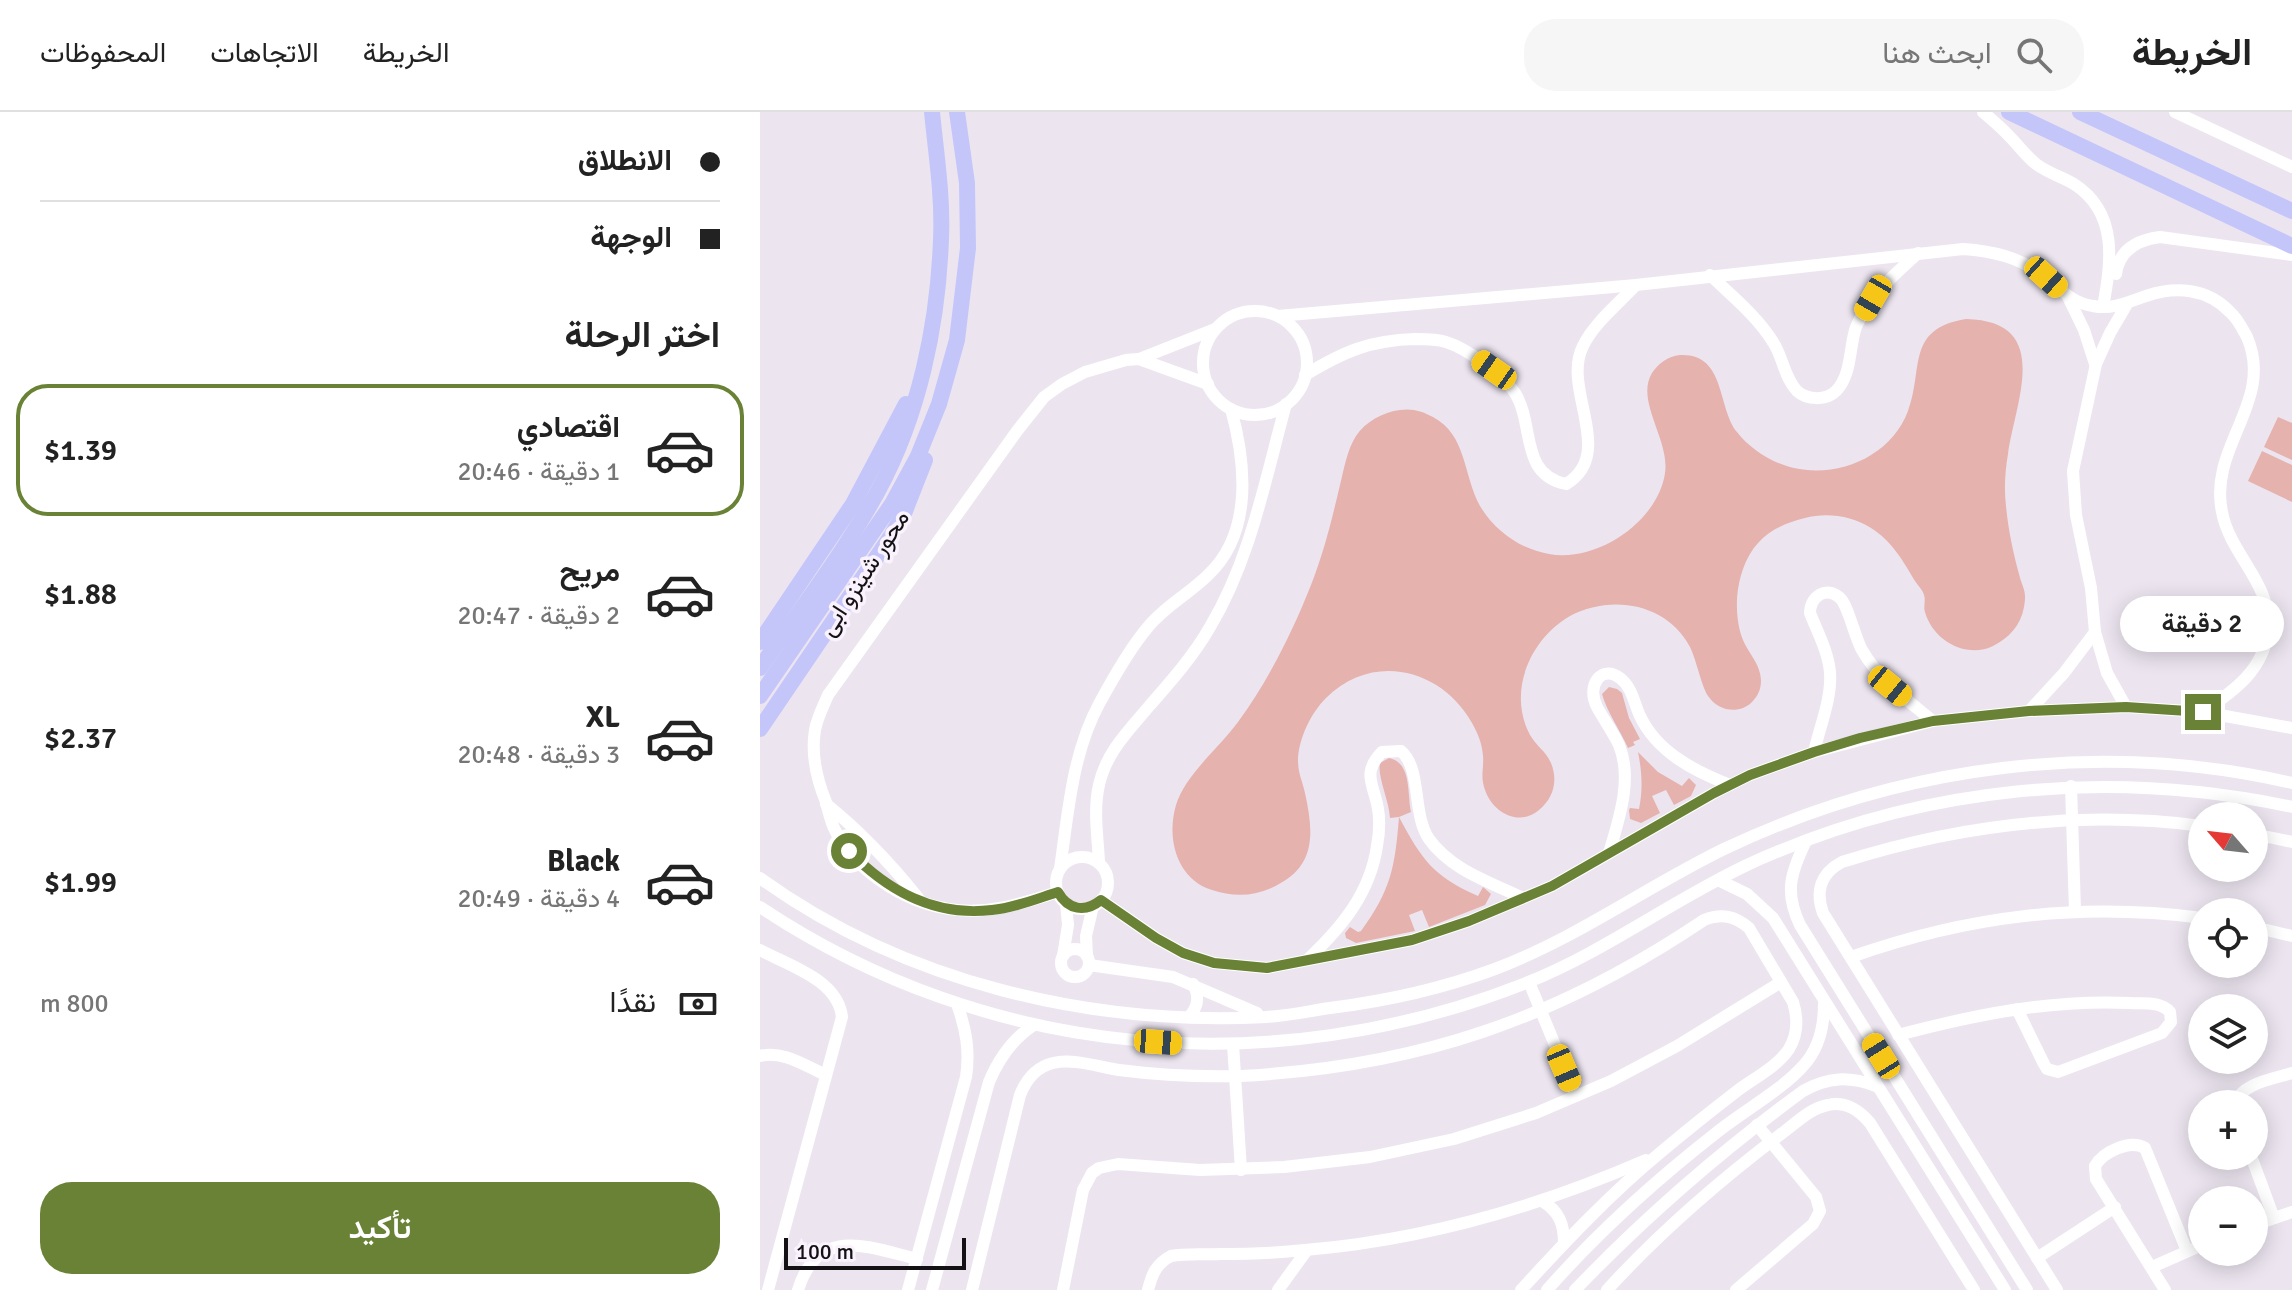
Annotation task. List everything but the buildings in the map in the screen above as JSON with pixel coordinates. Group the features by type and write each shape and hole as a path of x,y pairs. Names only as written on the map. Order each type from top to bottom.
{"main road":[{"name":"محور شينزو ابى","path":"760,696 854,546 904,433 922,374 936,306 941,237 938,167 929,112"},
{"name":"محور شينزو ابى","path":"760,729 891,536 911,498 926,459 957,340 968,248 967,183 957,112"},
{"name":"محور شينزو ابى","path":"960,131 964,112"},
{"path":"2009,112 2292,246"},
{"path":"2080,112 2292,211"},
{"name":"محور شينزو ابى","path":"760,642 853,504 922,374"},
{"name":"محور شينزو ابى","path":"760,668 906,480 930,431 939,404"}],"street":[{"path":"1983,112 2036,164 2086,194 2103,218 2117,267 2107,307"},
{"path":"2175,112 2292,167"},
{"path":"2116,255 2143,241 2160,237 2292,255"},
{"path":"1278,316 1636,285 1963,249 2011,257 2046,277 2068,297 2085,304 2107,307 2127,304 2160,291 2194,290 2231,312 2242,327 2253,353 2253,390 2221,473 2221,511 2227,531 2261,589 2268,629 2262,655 2255,668 2229,694 2203,712"},
{"path":"1710,275 1764,329 1799,393 1818,399 1837,390 1843,379 1857,324 1873,298 1918,253"},
{"path":"1305,375 1337,356 1372,343 1393,339 1444,341 1473,355 1494,370 1515,393 1534,461 1543,474 1554,482 1566,484 1583,470 1587,457 1588,434 1577,368 1583,346 1636,285"},
{"path":"2068,297 2096,364"},
{"path":"2126,707 2107,673 2095,632 2091,588 2076,515 2073,471 2096,364 2127,304"},
{"path":"1058,892 994,910 945,909 894,889 870,872 849,851 833,826 826,804 813,749 820,712 828,695 1044,397 1085,372 1139,359 1215,329 1224,321 1245,312 1256,310 1278,316 1302,341 1307,364 1295,396 1286,404 1265,413 1242,413 1222,403 1208,384 1203,362 1215,329"},
{"path":"1139,359 1208,384"},
{"path":"1231,409 1242,455 1240,513 1234,537 1220,563 1146,628 1099,705 1079,754 1060,869 1056,877 1058,892 1066,904 1068,925 1062,965 1069,975 1081,975 1088,961 1087,926 1097,903 1105,895 1108,881 1099,863 1095,808 1098,786 1108,757 1177,674 1210,627 1253,530 1286,404"},
{"path":"1814,752 1830,672 1810,607 1816,596 1823,593 1830,592 1845,604 1854,634 1873,669 1933,721"},
{"path":"2029,711 2064,673 2095,632"},
{"path":"1609,853 1623,796 1625,770 1620,747 1594,700 1594,682 1600,677 1615,675 1622,679 1650,734 1666,751 1730,785"},
{"path":"1097,903 1183,953 1214,963 1267,968 1412,940 1469,921 1552,886 1730,785 1814,752 1933,721 2029,711 2126,707 2203,712 2292,728"},
{"path":"1307,960 1346,921 1366,886 1378,834 1378,811 1369,775 1372,763 1382,752 1401,751 1407,756 1427,836 1442,855 1523,898"},
{"path":"760,878 806,909 873,944 937,971 1018,994 1144,1014 1267,1017 1377,1001 1451,984 1537,952 1578,932 1720,851 1806,814 1896,787 2035,764 2130,762 2224,770 2292,783"},
{"path":"1942,777 1947,801"},
{"path":"2071,786 2075,911"},
{"path":"760,907 863,966 957,1004 1083,1035 1133,1041 1233,1044 1278,1041 1393,1024 1448,1010 1529,982 1595,951 1718,880 1806,841 1876,818 1947,801 2071,786 2166,788 2292,807"},
{"path":"826,804 877,850 921,902"},
{"path":"2057,1290 1851,957 1820,903 1821,883 1833,867 1874,852 2005,825 2073,820 2188,825"},
{"path":"2268,837 2292,842"},
{"path":"1806,841 1794,865 1790,885 1792,906 1800,925 2027,1290"},
{"path":"1060,869 1074,858 1083,857 1099,863"},
{"path":"1718,880 1747,894 1773,918 1999,1288"},
{"path":"1639,896 1650,919"},
{"path":"1066,904 1080,909 1097,903"},
{"path":"1851,957 1924,933 2037,913 2123,911 2188,917"},
{"path":"972,1290 1020,1095 1024,1084 1042,1067 1065,1062 1179,1075 1236,1076 1298,1072 1376,1061 1482,1033 1540,1011 1625,970 1704,920 1733,917 1749,928 1793,1002 1797,1014 1794,1039 1788,1050 1780,1060 1657,1155 1564,1243 1521,1290"},
{"path":"2268,930 2292,936"},
{"path":"863,966 873,958 873,944"},
{"path":"1063,956 1075,949 1085,952 1088,961"},
{"path":"760,950 821,982 836,996 841,1007 842,1024 768,1290"},
{"path":"1088,961 1162,974 1193,984 1267,1017"},
{"path":"928,994 929,981 937,971"},
{"path":"1529,982 1576,1096"},
{"path":"1063,1290 1083,1190 1092,1173 1108,1164 1241,1170 1327,1163 1412,1149 1496,1127 1633,1070 1781,982"},
{"path":"1189,1017 1197,1004 1193,984"},
{"path":"1547,1290 1644,1193 1740,1114 1792,1078 1814,1051 1821,1035 1824,1001"},
{"path":"1898,1035 2017,1009 2087,1003 2158,1004 2167,1008 2171,1022 2162,1033 2058,1072 2047,1069 2017,1009"},
{"path":"908,1290 968,1063 966,1033 957,1004"},
{"path":"932,1290 995,1068 1002,1055 1034,1025"},
{"path":"1233,1044 1241,1170"},
{"path":"760,1056 782,1055 826,1075"},
{"path":"2244,1090 2292,1073"},
{"path":"1575,1290 1661,1205 1757,1125 1816,1084 1846,1078 1876,1086"},
{"path":"963,1089 986,1095"},
{"path":"1607,1290 1672,1226 1771,1142 1815,1109 1839,1104 1851,1107 1870,1123 1974,1290"},
{"path":"1736,1290 1813,1224 1820,1211 1816,1197 1757,1125"},
{"path":"2152,1267 2187,1251 2148,1153 2141,1145 2131,1144 2103,1156 2095,1166 2096,1179 2165,1290"},
{"path":"1148,1290 1154,1271 1171,1256 1307,1250 1426,1232 1542,1201 1657,1155"},
{"path":"2256,1170 2274,1218"},
{"path":"1542,1201 1551,1206 1562,1222 1564,1243"},
{"path":"2037,1258 2115,1207"},
{"path":"2268,1220 2292,1212"},
{"path":"798,1290 805,1271 815,1258 828,1249 860,1245 917,1259"},
{"path":"1278,1290 1307,1250"}],"shaded area":[{"path":"1966,319 1993,323 2011,334 2020,349 2023,368 2005,487 2009,531 2025,601 2017,625 2004,639 1983,649 1962,649 1952,645 1929,622 1924,610 1923,591 1896,552 1878,533 1864,524 1839,516 1822,515 1799,520 1763,537 1741,575 1737,602 1739,628 1761,679 1757,695 1747,706 1729,710 1712,701 1690,647 1680,632 1653,612 1637,607 1603,605 1570,616 1544,638 1534,652 1522,685 1523,718 1530,735 1549,759 1554,776 1553,788 1539,810 1531,815 1515,817 1500,811 1485,790 1481,743 1459,704 1425,679 1385,671 1364,674 1345,683 1326,698 1315,711 1301,743 1299,773 1310,833 1306,856 1300,867 1279,884 1247,894 1212,890 1190,877 1177,856 1172,831 1180,794 1238,722 1279,656 1316,573 1350,447 1369,422 1404,409 1417,410 1433,417 1452,434 1480,506 1501,531 1538,552 1567,555 1586,552 1605,545 1638,523 1660,491 1665,460 1650,408 1648,384 1652,373 1664,361 1680,355 1695,357 1706,363 1718,383 1737,432 1762,454 1794,468 1829,470 1862,460 1889,440 1908,411 1925,341 1947,324"},
{"path":"2278,417 2292,423 2292,460 2264,447"},
{"path":"2262,451 2292,465 2292,502 2248,481"},
{"path":"1609,687 1622,693 1629,718 1640,739 1628,748 1602,694"},
{"path":"1638,752 1658,772 1682,786 1689,778 1696,785 1691,796 1674,805 1666,790 1652,796 1660,813 1641,823 1630,819 1629,810 1639,809 1642,780"},
{"path":"1389,758 1402,766 1405,772 1411,812 1390,818 1380,768 1380,763"},
{"path":"1399,817 1422,856 1439,874 1478,896 1483,887 1491,894 1485,905 1429,927 1422,910 1409,915 1415,931 1356,943 1346,938 1345,933 1350,927 1361,931 1379,903 1390,877"}],"route":[{"path":"849,851 870,872 894,889 945,909 994,910 1058,892 1066,904 1080,909 1087,909 1101,900 1183,953 1214,963 1267,968 1412,940 1469,921 1552,886 1750,775 1860,738 1933,721 2029,711 2126,707 2203,712"}]}
